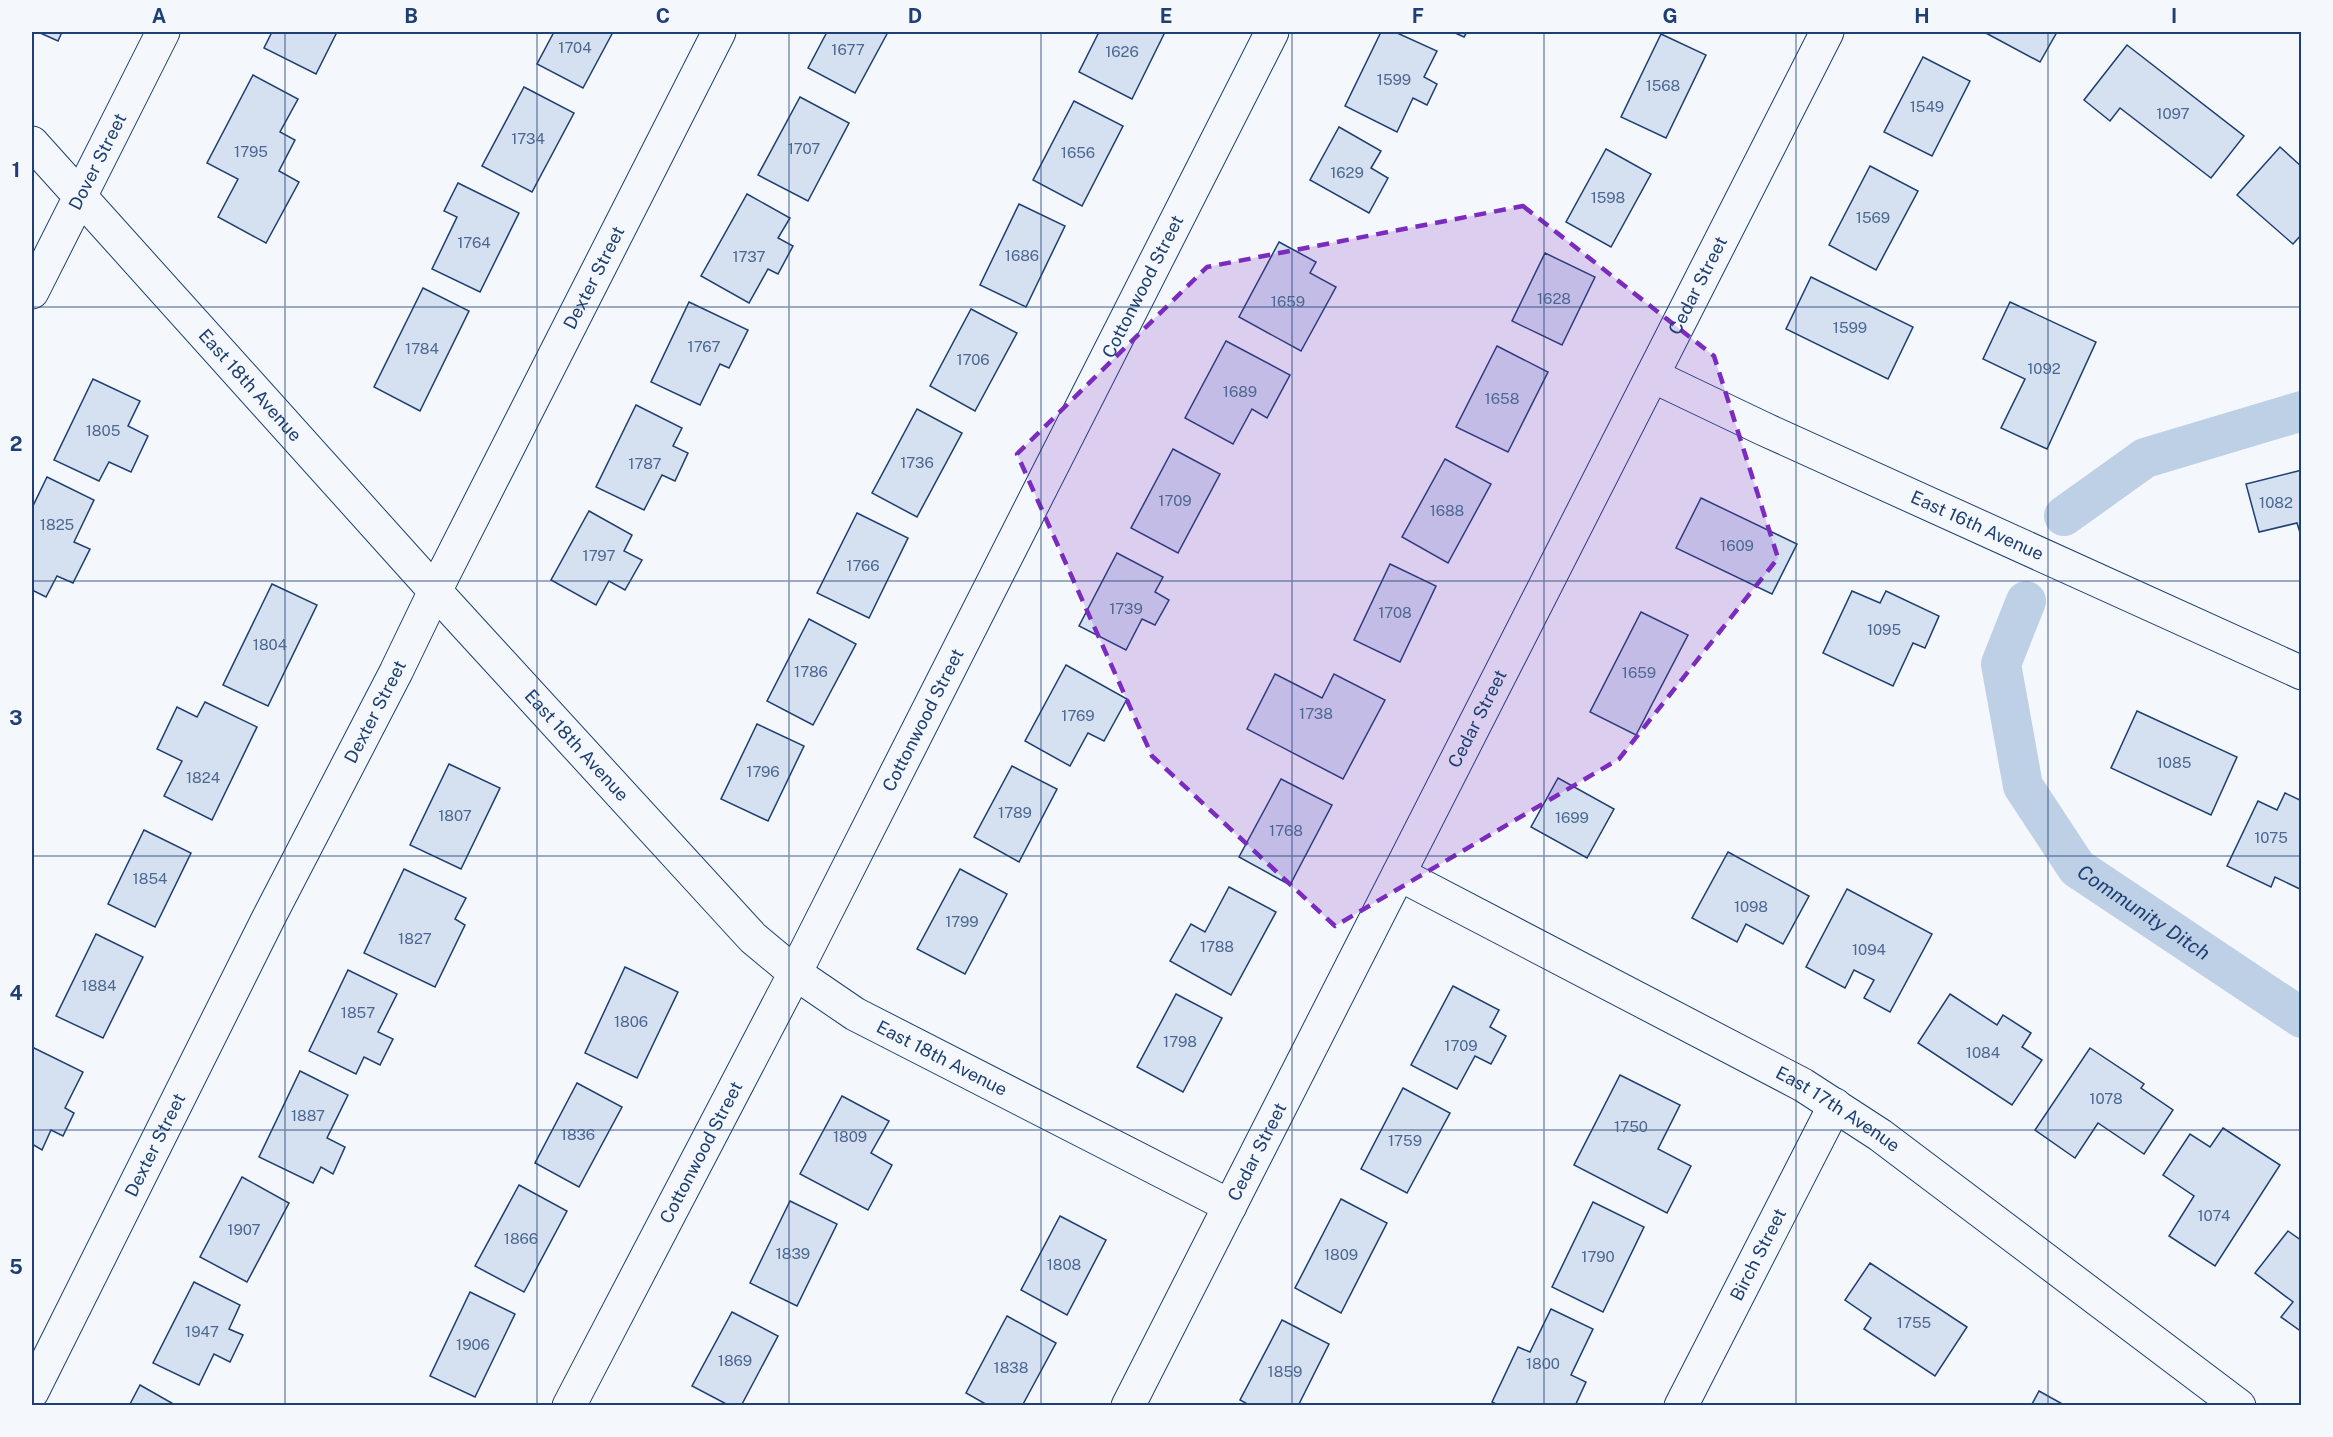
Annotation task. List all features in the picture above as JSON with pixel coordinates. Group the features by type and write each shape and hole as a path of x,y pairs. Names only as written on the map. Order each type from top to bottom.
{"street":[{"name":"Dover Street","path":"32,292 164,32"},
{"name":"Dexter Street","path":"32,1392 268,919 396,672 719,32"},
{"name":"Cottonwood Street","path":"569,1406 795,974 1272,32"},
{"name":"Cedar Street","path":"1128,1406 1827,32"},
{"name":"East 18th Avenue","path":"32,143 435,591 753,938 795,974 855,1014 1230,1206"},
{"name":"East 16th Avenue","path":"1653,376 1764,429 2301,673"},
{"name":"East 17th Avenue","path":"1399,874 1793,1079 1835,1105 1926,1169 2239,1406"},
{"name":"Birch Street","path":"1682,1406 1835,1105"}],"highlighted area":[{"path":"1523,206 1714,356 1778,558 1619,759 1335,926 1152,756 1017,454 1207,267"}],"building":[{"path":"38,32 62,32 58,41"},
{"path":"272,32 337,32 316,74 264,48"},
{"path":"554,32 613,32 583,88 537,64"},
{"path":"827,32 888,32 855,93 808,68"},
{"path":"1099,32 1165,32 1132,99 1079,72"},
{"path":"1381,32 1395,32 1437,51 1424,77 1437,84 1427,105 1413,98 1397,132 1345,106"},
{"path":"1453,32 1467,32 1464,37"},
{"path":"1984,32 2057,32 2040,62"},
{"path":"1661,34 1706,55 1666,138 1621,117"},
{"path":"2127,45 2244,136 2211,178 2120,108 2110,121 2084,100"},
{"path":"1923,57 1970,81 1932,156 1884,132"},
{"path":"253,75 298,99 280,132 295,140 279,171 299,182 266,243 218,217 238,179 207,163"},
{"path":"524,87 574,113 532,192 482,166"},
{"path":"800,97 849,123 808,201 758,175"},
{"path":"1074,101 1123,126 1082,206 1033,180"},
{"path":"1339,127 1381,151 1371,168 1388,178 1369,213 1310,180"},
{"path":"2280,147 2302,167 2302,234 2293,244 2237,195"},
{"path":"1606,149 1651,174 1611,247 1566,222"},
{"path":"1870,166 1918,191 1876,270 1829,245"},
{"path":"458,183 519,213 480,292 432,269 457,217 444,211"},
{"path":"747,194 790,218 778,238 793,246 778,274 768,269 749,303 701,276"},
{"path":"1019,204 1065,226 1026,307 980,285"},
{"path":"1279,242 1316,262 1310,273 1336,287 1301,351 1239,317"},
{"path":"1545,253 1595,277 1562,345 1512,321"},
{"path":"1811,277 1913,327 1888,379 1786,329"},
{"path":"423,288 469,311 420,411 374,387"},
{"path":"689,302 748,330 729,368 720,364 700,405 651,382"},
{"path":"2010,302 2096,342 2047,449 2001,428 2025,379 1983,359"},
{"path":"971,309 1017,333 975,411 930,386"},
{"path":"1226,341 1290,375 1267,418 1252,409 1233,444 1185,418"},
{"path":"1497,346 1548,372 1508,452 1456,427"},
{"path":"93,379 140,401 128,426 148,436 131,472 109,462 99,481 54,460"},
{"path":"636,405 682,428 673,446 688,453 675,481 662,475 644,510 596,487"},
{"path":"917,409 962,433 917,517 872,493"},
{"path":"1173,449 1220,474 1178,553 1131,528"},
{"path":"1445,459 1491,484 1448,563 1402,537"},
{"path":"2302,470 2302,539 2297,523 2259,532 2246,484"},
{"path":"47,477 94,500 74,542 90,549 73,583 57,576 46,597 32,590 32,508"},
{"path":"1701,498 1797,544 1772,594 1676,548"},
{"path":"589,511 632,535 624,551 642,560 625,590 609,581 596,605 551,580"},
{"path":"857,513 908,538 869,618 817,593"},
{"path":"1117,553 1163,577 1155,592 1169,600 1155,625 1142,619 1126,650 1079,626"},
{"path":"1390,564 1436,586 1400,662 1354,640"},
{"path":"272,584 317,605 268,706 223,685"},
{"path":"1852,591 1880,603 1886,591 1939,616 1925,648 1913,643 1893,686 1823,653"},
{"path":"1641,612 1688,635 1636,735 1590,712"},
{"path":"809,619 856,644 813,725 767,701"},
{"path":"1066,665 1127,699 1104,741 1088,733 1070,766 1025,741"},
{"path":"1275,674 1322,698 1334,674 1385,700 1343,779 1247,729"},
{"path":"205,702 257,727 212,820 164,796 182,761 157,749 177,707 197,717"},
{"path":"2137,711 2237,757 2211,815 2111,768"},
{"path":"757,724 804,746 768,821 721,799"},
{"path":"449,764 500,788 461,869 410,845"},
{"path":"1012,766 1057,789 1019,862 974,837"},
{"path":"1558,778 1614,809 1587,858 1531,827"},
{"path":"1281,779 1332,805 1290,885 1239,857"},
{"path":"2285,793 2302,801 2302,890 2275,877 2271,887 2227,866 2258,801 2277,810"},
{"path":"144,830 191,853 155,927 108,904"},
{"path":"1728,852 1809,896 1783,944 1746,924 1737,942 1692,918"},
{"path":"404,869 466,898 455,919 465,925 435,987 364,953"},
{"path":"960,869 1007,894 965,974 917,949"},
{"path":"1229,887 1276,912 1231,995 1170,961 1191,924 1205,932"},
{"path":"1847,889 1932,934 1890,1012 1864,998 1874,980 1854,970 1845,988 1806,967"},
{"path":"96,934 143,957 103,1038 56,1016"},
{"path":"625,967 678,992 637,1078 585,1053"},
{"path":"348,970 397,994 378,1032 393,1039 380,1065 364,1057 356,1074 309,1051"},
{"path":"1453,986 1499,1010 1490,1027 1506,1036 1491,1064 1475,1056 1457,1089 1411,1065"},
{"path":"1176,994 1222,1018 1183,1092 1137,1067"},
{"path":"1950,994 1997,1025 2003,1015 2031,1033 2022,1047 2042,1060 2012,1105 1918,1043"},
{"path":"32,1047 83,1072 65,1108 74,1113 63,1136 51,1130 42,1150 32,1144"},
{"path":"2090,1048 2144,1084 2141,1088 2173,1110 2144,1154 2098,1123 2075,1158 2035,1130"},
{"path":"300,1071 348,1095 327,1138 345,1147 333,1174 321,1167 313,1183 259,1157"},
{"path":"1620,1075 1680,1105 1658,1149 1691,1166 1667,1213 1574,1165"},
{"path":"577,1083 622,1107 579,1187 535,1163"},
{"path":"1403,1088 1450,1113 1407,1193 1361,1169"},
{"path":"842,1096 889,1121 871,1153 892,1165 868,1210 800,1174"},
{"path":"2223,1128 2280,1165 2215,1266 2169,1236 2194,1196 2163,1175 2190,1134 2210,1147"},
{"path":"242,1177 289,1203 247,1282 200,1257"},
{"path":"519,1185 567,1211 524,1292 475,1266"},
{"path":"1341,1199 1387,1223 1341,1313 1295,1288"},
{"path":"790,1201 837,1224 797,1306 750,1283"},
{"path":"1593,1202 1644,1227 1603,1312 1552,1287"},
{"path":"1060,1216 1106,1240 1067,1315 1021,1290"},
{"path":"2288,1231 2302,1241 2302,1332 2281,1317 2293,1302 2255,1273"},
{"path":"1870,1263 1967,1327 1935,1376 1864,1329 1871,1318 1845,1300"},
{"path":"194,1282 240,1305 229,1329 243,1335 230,1362 214,1354 199,1385 153,1363"},
{"path":"470,1292 515,1314 475,1397 430,1376"},
{"path":"1551,1309 1593,1329 1571,1375 1586,1382 1575,1406 1500,1406 1492,1402 1518,1347 1530,1352"},
{"path":"732,1312 778,1336 741,1406 730,1406 692,1386"},
{"path":"1007,1316 1056,1343 1022,1406 989,1406 966,1393"},
{"path":"1282,1320 1329,1344 1298,1406 1251,1406 1240,1400"},
{"path":"140,1385 177,1406 129,1406"},
{"path":"2039,1391 2066,1406 2031,1406"}],"waterway":[{"name":"Community Ditch","path":"2064,516 2145,458 2302,411"},
{"name":"Community Ditch","path":"2026,601 2001,664 2023,786 2077,868 2302,1018"}]}
